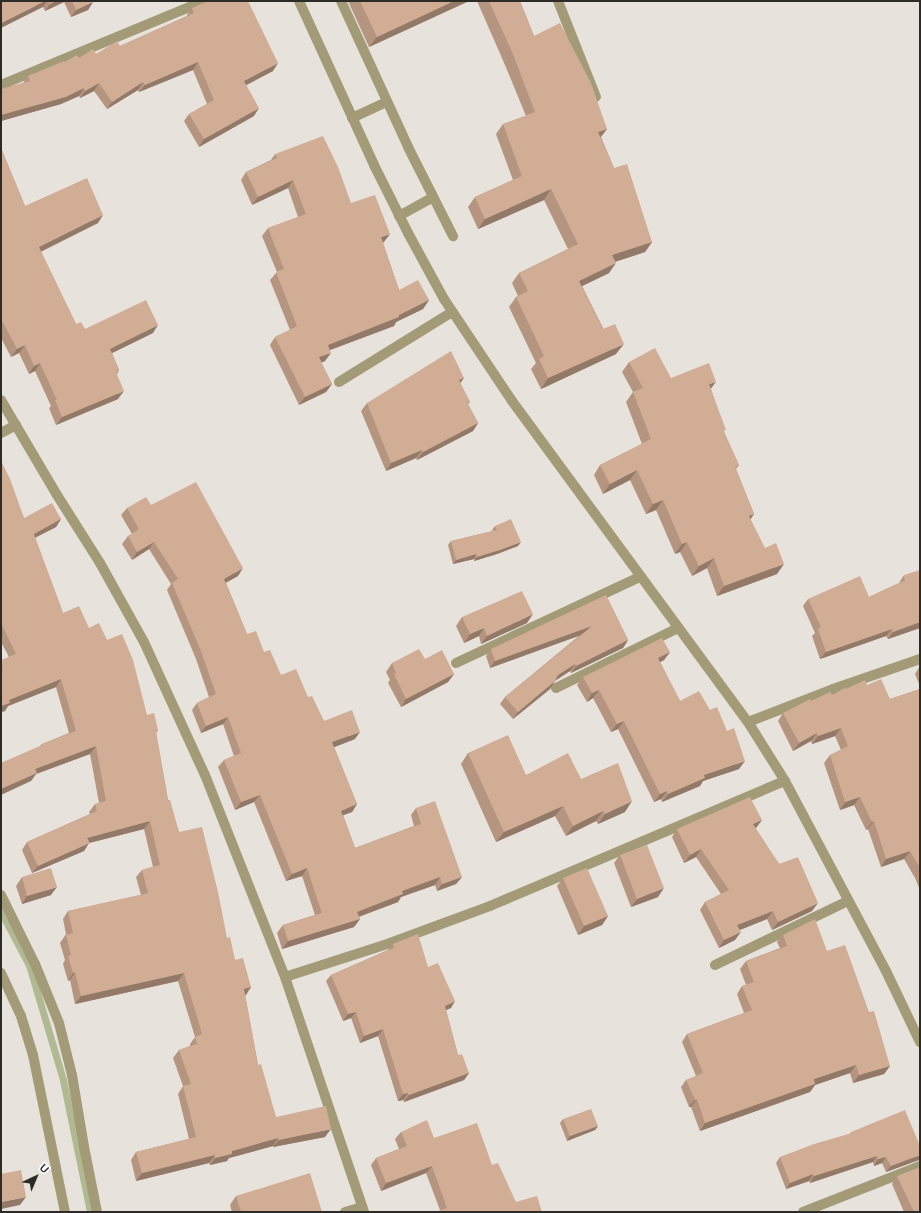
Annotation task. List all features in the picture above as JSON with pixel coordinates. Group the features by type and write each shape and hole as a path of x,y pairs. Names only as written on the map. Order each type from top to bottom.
{"street":[{"path":"1,85 204,1"},
{"path":"299,1 352,118 399,216 452,312 512,401 748,722 785,781 886,971 920,1042"},
{"path":"341,1 386,102 453,236"},
{"path":"558,1 596,97"},
{"path":"352,118 386,102"},
{"path":"399,216 433,197"},
{"path":"339,382 452,312"},
{"path":"1,400 100,563 144,642 205,775 285,977 363,1209 346,1212"},
{"path":"1,433 16,425"},
{"path":"456,663 640,577"},
{"path":"556,688 678,628"},
{"path":"748,722 833,689 920,659"},
{"path":"285,977 390,943 490,906 785,781"},
{"path":"1,895 35,964 60,1023 72,1075 84,1147 98,1212"},
{"path":"715,965 848,901"},
{"path":"1,973 21,1016 33,1055 65,1212"},
{"path":"803,1212 920,1166"}],"building":[{"path":"1,1 45,1 1,23"},
{"path":"49,1 56,1 50,4"},
{"path":"72,1 93,1 93,2 76,10"},
{"path":"208,1 248,1 278,63 244,81 259,108 204,139 189,114 214,100 198,62 145,85 143,82 112,102 99,83 85,91 84,88 66,97 1,115 1,89 30,81 28,76 64,61 65,62 77,55 79,58 93,49 96,54 117,41 120,46 194,13 192,8"},
{"path":"360,1 454,1 377,37"},
{"path":"489,1 520,1 534,36 560,23 591,83 607,129 598,132 614,168 627,164 652,242 612,255 616,263 579,281 603,329 615,324 624,344 548,378 539,359 544,356 516,297 528,291 519,273 578,244 551,189 485,219 475,197 522,176 503,124 535,112 513,54"},
{"path":"323,136 338,167 351,203 375,195 390,234 381,237 399,290 418,280 429,300 399,315 399,317 328,345 331,353 319,357 332,384 305,397 275,337 297,326 276,272 284,269 268,228 306,214 293,180 258,197 246,172 277,158 275,154"},
{"path":"1,148 25,206 87,178 103,215 39,247 76,324 81,322 85,329 146,300 158,325 110,349 119,370 116,372 124,391 62,417 55,400 57,400 40,363 34,366 25,345 17,349 1,319"},
{"path":"655,348 671,378 709,363 716,382 709,384 726,430 723,431 739,465 735,467 754,514 749,516 765,548 776,543 784,564 724,586 714,558 699,566 687,542 682,544 663,500 653,504 637,470 610,484 600,465 651,439 633,392 643,388 629,362"},
{"path":"451,351 464,378 459,380 470,402 467,403 478,423 423,452 422,450 391,463 367,403"},
{"path":"1,461 10,479 24,518 52,503 61,519 34,534 63,613 79,606 89,628 99,623 107,640 122,634 133,660 147,715 154,713 158,730 156,731 168,800 170,800 179,832 202,827 218,892 227,938 230,937 235,960 243,958 251,987 244,989 258,1065 261,1064 276,1117 326,1106 331,1129 279,1140 278,1138 232,1151 232,1154 215,1158 215,1155 142,1173 136,1152 196,1137 183,1086 191,1084 179,1050 197,1044 195,1037 202,1034 184,973 81,996 75,972 73,973 68,956 71,955 66,935 73,933 68,911 148,893 142,870 160,865 150,821 87,838 90,843 38,866 27,842 97,811 95,804 106,801 96,746 35,769 37,773 1,789 1,763 42,744 76,731 61,679 9,700 10,703 1,706 1,668 3,667 1,660 16,654 1,623"},
{"path":"196,482 243,568 224,579 247,634 256,631 264,652 270,650 281,675 296,669 308,697 312,696 324,721 352,710 360,732 332,742 357,804 341,811 355,848 421,824 416,808 435,801 462,877 442,884 440,877 402,891 403,894 357,912 360,919 288,941 283,925 322,913 307,868 292,874 260,795 241,802 224,760 241,753 228,717 206,726 197,703 216,694 201,651 172,583 178,579 154,542 137,552 128,536 139,529 127,508 146,497 151,505"},
{"path":"511,519 521,542 477,557 476,554 456,560 451,541 497,530 495,526"},
{"path":"920,570 920,622 893,632 892,629 826,652 818,629 821,627 808,599 860,576 869,597 906,580 904,575"},
{"path":"522,591 533,614 487,636 484,628 470,634 462,617"},
{"path":"606,595 628,640 576,666 575,664 558,675 555,681 518,712 505,697 592,626 495,661 491,649"},
{"path":"662,638 670,652 658,658 680,701 699,691 710,710 717,707 727,731 734,728 745,761 704,775 705,778 668,794 667,791 660,794 624,721 617,724 599,690 592,693 583,677"},
{"path":"419,649 425,659 442,650 454,674 406,699 394,674 396,673 392,663"},
{"path":"881,679 890,699 920,689 920,868 910,851 886,859 874,821 872,822 860,797 845,802 830,755 848,746 841,728 818,736 817,733 799,743 783,713 810,699 811,701 830,692 832,695 865,680 867,685"},
{"path":"508,735 526,775 568,753 581,779 618,763 632,801 605,814 603,811 573,826 563,806 504,832 468,753"},
{"path":"750,797 762,820 753,824 779,864 798,857 818,903 778,922 773,911 737,925 741,932 724,940 705,902 729,890 701,849 690,855 677,829"},
{"path":"647,845 664,888 637,899 620,855"},
{"path":"51,868 57,887 27,896 22,877"},
{"path":"587,868 608,916 584,926 563,878"},
{"path":"815,919 827,951 845,945 869,1012 874,1011 890,1066 859,1075 856,1065 814,1079 815,1084 705,1123 697,1099 695,1100 686,1080 703,1073 687,1034 752,1010 742,986 754,982 746,961 787,946 783,935"},
{"path":"418,934 428,967 438,963 455,1001 445,1006 458,1055 462,1054 469,1073 409,1095 408,1093 403,1094 383,1029 364,1036 356,1012 348,1014 331,975 394,948 393,944"},
{"path":"591,1109 598,1126 570,1136 563,1119"},
{"path":"905,1110 920,1146 920,1155 891,1166 886,1157 878,1159 877,1156 814,1176 813,1174 790,1183 780,1157 814,1144 852,1133 851,1132"},
{"path":"427,1120 434,1138 477,1123 492,1165 498,1163 516,1202 537,1196 542,1212 435,1212 447,1208 432,1166 386,1183 376,1158 407,1146 401,1132"},
{"path":"920,1167 920,1212 914,1212 897,1176"},
{"path":"21,1170 26,1197 1,1202 1,1174"},
{"path":"310,1173 322,1212 241,1212 236,1196"}],"waterway":[{"path":"1,912 29,965 63,1080 90,1212"}]}
